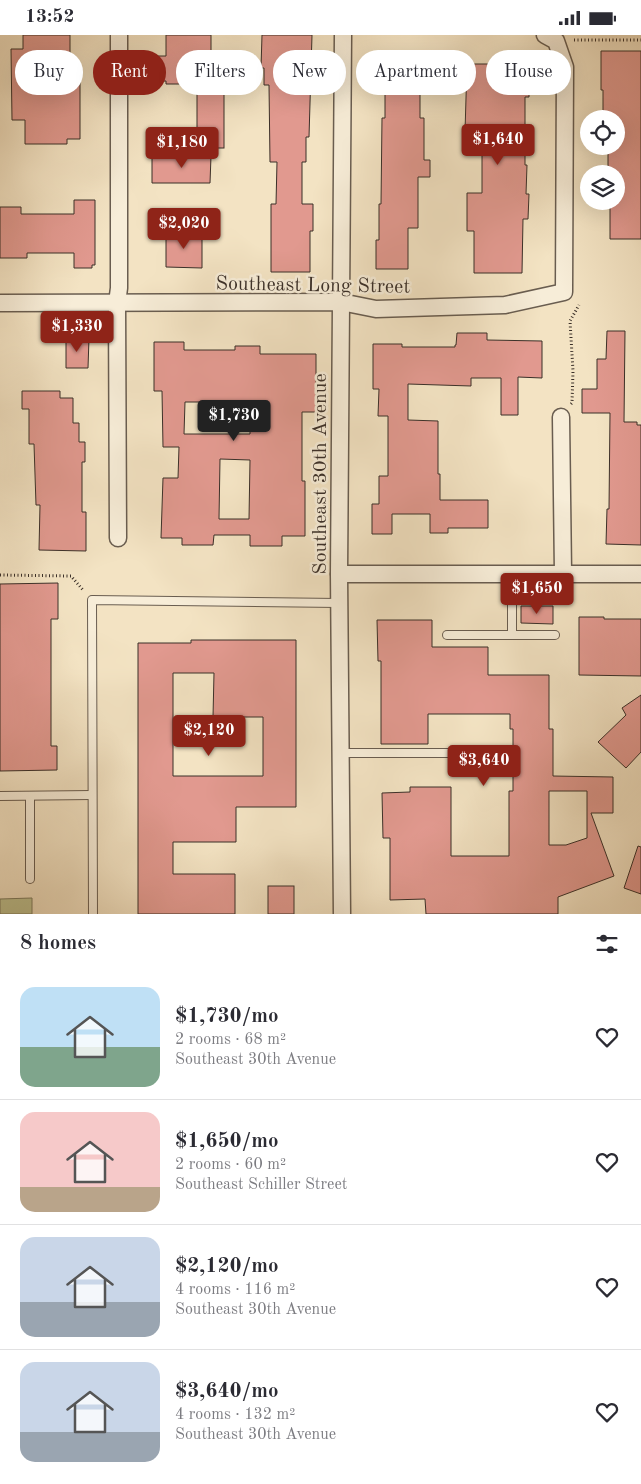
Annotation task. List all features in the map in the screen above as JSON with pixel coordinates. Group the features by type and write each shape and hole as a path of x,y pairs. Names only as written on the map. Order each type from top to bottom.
{"street":[{"path":"118,538 119,35"},
{"name":"Southeast 30th Avenue","path":"342,914 339,574 343,35"},
{"name":"Southeast Long Street","path":"0,303 342,302 376,309 505,305 564,292 565,67 550,38"},
{"path":"561,417 564,573"},
{"path":"339,574 641,574"}],"lane":[{"path":"512,574 512,635"},
{"path":"92,914 92,600 339,603"},
{"path":"447,635 555,635"},
{"path":"340,753 464,753"},
{"path":"0,796 92,795"},
{"path":"30,796 30,879"}],"path":[{"path":"550,38 641,40"},
{"path":"561,417 572,403 573,371 570,321 580,305"},
{"path":"0,575 71,576 92,600"}],"green space":[{"path":"32,898 32,914 0,914 0,899"}],"building":[{"path":"23,35 70,35 70,50 15,50 15,95 80,95 80,139 67,139 67,144 25,144 25,120 12,120 11,49 23,49"},
{"path":"166,35 211,35 211,50 176,50 176,84 166,84"},
{"path":"262,35 312,35 312,50 273,50 273,95 310,95 309,137 306,137 306,162 302,162 302,204 313,204 313,231 310,231 310,272 271,272 271,204 276,204 277,162 270,162 269,85 264,85"},
{"path":"601,51 641,51 641,239 610,239 610,210 625,210 625,165 608,165 608,155 625,155 625,110 603,110 603,90 601,90"},
{"path":"476,64 486,64 486,95 529,95 529,97 525,97 526,194 529,194 528,219 523,219 522,273 474,273 474,231 467,231 467,193 482,193 482,133 465,132 466,95 476,95"},
{"path":"197,95 224,95 224,148 197,148"},
{"path":"385,95 420,95 420,118 424,118 424,160 430,160 430,177 418,177 418,228 408,228 408,269 376,269 376,240 379,240 379,204 381,204 382,118 385,118"},
{"path":"166,155 211,156 210,183 152,183 152,158 166,158"},
{"path":"74,200 95,200 95,265 92,265 92,268 74,268 74,253 27,253 27,258 0,258 0,207 21,207 21,214 74,214"},
{"path":"166,232 202,233 202,268 166,267"},
{"path":"607,331 625,331 624,422 637,422 637,425 641,425 641,545 606,544 607,509 609,509 610,413 582,413 582,389 597,389 597,359 606,359"},
{"path":"457,333 487,333 487,340 542,341 542,378 518,377 518,415 501,415 501,378 471,378 471,386 408,384 408,420 438,421 440,500 488,500 488,528 448,528 448,533 430,533 430,514 392,514 392,534 372,534 372,504 379,504 379,476 388,476 388,416 378,416 379,389 373,389 373,344 402,344 402,347 455,347"},
{"path":"66,338 89,338 88,368 66,368"},
{"path":"154,342 184,342 184,350 235,350 235,346 260,346 260,354 316,354 316,412 302,412 302,481 305,481 305,536 282,536 282,546 250,546 250,535 214,535 213,545 182,545 182,538 161,538 163,478 178,478 179,447 163,447 162,391 154,391","holes":["185,402 249,402 250,434 184,434","220,459 250,460 249,519 219,519"]},
{"path":"22,391 60,391 60,398 73,398 73,423 79,423 79,442 85,442 85,462 82,462 82,512 86,512 86,551 39,550 40,505 36,505 34,444 29,444 29,409 22,409"},
{"path":"58,583 58,619 51,619 51,746 57,746 57,770 0,771 0,584"},
{"path":"521,606 553,606 553,624 521,623"},
{"path":"579,617 641,619 641,676 579,675"},
{"path":"377,620 432,620 432,647 488,647 488,675 549,675 549,729 553,729 553,776 613,777 613,813 591,813 614,876 558,897 558,914 426,914 425,899 390,900 390,838 383,838 382,793 410,792 410,787 451,787 451,856 509,856 509,791 513,791 513,729 510,729 510,714 428,714 428,744 381,744 381,661 378,661","holes":["549,791 587,791 587,838 566,845 549,845"]},
{"path":"191,640 296,640 296,807 236,807 236,842 173,842 173,874 235,874 235,914 138,914 138,643 191,643","holes":["173,673 214,673 213,717 263,717 263,776 173,776"]},
{"path":"641,695 641,752 626,768 598,742 626,715 622,708"},
{"path":"638,846 641,847 641,894 624,888"},
{"path":"268,886 294,886 294,914 268,914"}]}
